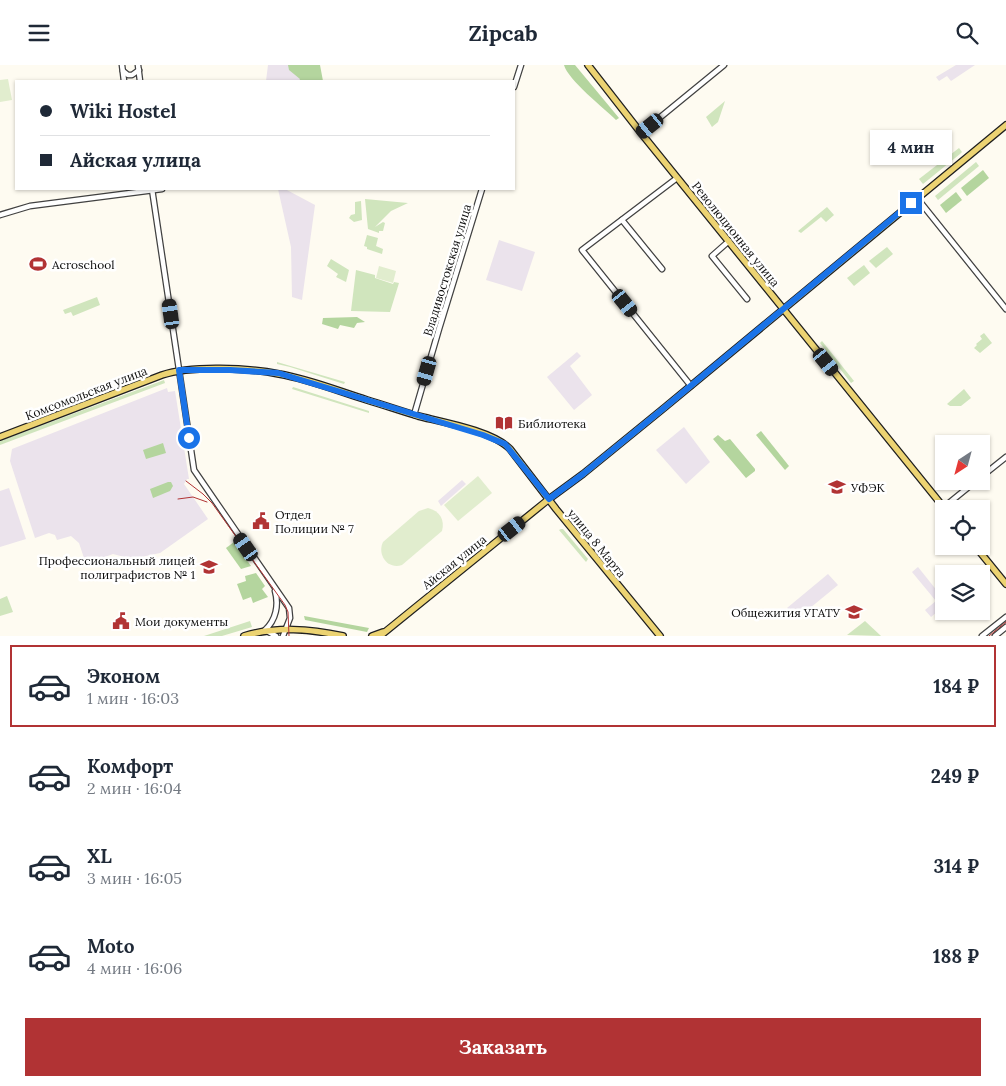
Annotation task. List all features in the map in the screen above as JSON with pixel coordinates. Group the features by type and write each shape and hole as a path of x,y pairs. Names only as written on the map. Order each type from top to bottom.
{"main road":[{"name":"Революционная улица","path":"588,65 938,500"},
{"name":"Айская улица","path":"380,636 691,386 1006,125"},
{"name":"улица 8 Марта","path":"179,370 230,370 278,373 458,427 505,444 660,636"},
{"name":"Комсомольская улица","path":"0,437 120,390 179,370"},
{"path":"982,555 1006,584"},
{"path":"244,636 265,630 284,633 342,636"},
{"path":"372,636 386,633"}],"street":[{"path":"122,65 124,80"},
{"path":"515,84 521,65"},
{"path":"641,133 724,65"},
{"path":"122,71 132,75 138,68"},
{"path":"678,178 582,250 691,386"},
{"path":"0,213 30,206 152,190 194,470 274,585 290,612 290,618 284,633"},
{"name":"Владивостокская улица","path":"414,415 482,190"},
{"path":"917,198 1006,309"},
{"path":"622,220 662,269"},
{"path":"729,241 712,256 747,299"},
{"path":"990,470 1006,457"},
{"path":"953,500 965,490"},
{"path":"274,585 277,597 276,611 274,619 265,630 276,636"},
{"path":"982,636 1006,617"},
{"path":"995,636 1006,627"}],"shaded area":[{"path":"268,65 305,65 306,80 266,80"},
{"path":"956,65 975,65 951,81 947,76 939,81 936,77"},
{"path":"278,190 287,190 315,205 302,300 292,297 291,247"},
{"path":"499,240 535,252 522,291 486,280"},
{"path":"577,352 581,356 570,366 592,395 574,410 547,377"},
{"path":"167,388 168,392 175,391 189,479 184,484 208,519 160,553 132,559 113,554 86,564 79,543 71,536 57,540 55,535 49,533 35,538 10,461 12,449"},
{"path":"684,427 710,462 686,484 656,450"},
{"path":"462,480 466,484 441,506 438,501"},
{"path":"9,488 26,539 0,547 0,491"},
{"path":"918,567 935,588 935,600 912,572"},
{"path":"828,574 838,585 810,608 807,608 795,617 787,608"},
{"path":"935,602 935,614 931,617 925,610"}],"green space":[{"path":"288,65 320,65 323,80 300,80 289,70"},
{"path":"564,65 575,65 619,118 616,120 587,94 572,78"},
{"path":"8,79 12,100 0,102 0,80"},
{"path":"725,101 718,122 712,127 706,117"},
{"path":"959,148 962,152 923,184 919,179"},
{"path":"976,162 979,166 938,200 935,196"},
{"path":"983,170 989,178 967,196 961,188"},
{"path":"956,192 962,200 946,213 940,205"},
{"path":"365,199 408,203 391,211 375,227 383,222 385,223 383,231 379,231 379,233 368,229"},
{"path":"361,201 362,220 354,222 349,218 355,214 355,202"},
{"path":"470,205 473,205 441,306 439,305"},
{"path":"827,207 834,215 826,222 821,217 801,233 798,231"},
{"path":"367,235 378,238 376,246 383,249 382,254 367,249 364,246"},
{"path":"887,247 893,254 876,268 869,261"},
{"path":"331,259 349,270 346,282 336,277 338,274 327,266"},
{"path":"864,265 870,273 854,286 847,278"},
{"path":"379,266 396,271 393,283 376,278"},
{"path":"356,270 375,275 375,278 393,284 394,282 399,283 390,312 351,311"},
{"path":"97,297 100,305 73,316 71,312 65,314 63,310"},
{"path":"357,317 365,322 357,323 354,328 340,325 338,329 322,324 323,318"},
{"path":"984,333 992,343 980,353 974,348 982,339 980,336"},
{"path":"822,341 854,381 851,383 820,343"},
{"path":"277,362 345,382 344,384 277,364"},
{"path":"164,380 165,383 0,445 0,441"},
{"path":"293,387 369,411 369,413 292,389"},
{"path":"964,389 971,398 961,406 950,406 947,404"},
{"path":"761,431 789,466 785,470 756,435"},
{"path":"718,435 725,441 730,439 755,471 746,478 713,439"},
{"path":"163,443 166,453 146,459 143,450"},
{"path":"478,476 492,493 458,521 444,505"},
{"path":"171,482 173,486 170,491 153,498 150,489"},
{"path":"428,508 436,511 441,517 443,523 442,531 402,565 397,566 388,563 382,556 381,547 383,542 419,511"},
{"path":"561,529 588,559 586,562 559,530"},
{"path":"234,542 251,566 241,569 226,548"},
{"path":"256,573 265,586 262,589 268,597 253,603 251,597 243,600 237,584 246,581 245,576"},
{"path":"7,596 13,612 0,616 0,599"},
{"path":"304,616 369,628 367,632 305,620"},
{"path":"250,621 252,627 222,636 204,636"},
{"path":"865,621 881,636 847,635"}],"tram line":[{"path":"186,481 212,503 285,605 288,612 289,636"},
{"path":"178,499 193,497 207,502"},
{"path":"989,636 1006,622"}],"place":[{"name":"Acroschool","path":"38,264"},
{"name":"Библиотека","path":"504,423"},
{"name":"УФЭК","path":"837,487"},
{"name":"Отдел Полиции № 7","path":"261,521"},
{"name":"Профессиональный лицей полиграфистов № 1","path":"209,567"},
{"name":"Общежития УГАТУ","path":"854,612"},
{"name":"Мои документы","path":"121,621"}],"route":[{"path":"189,438 179,370 230,370 278,373 450,424 505,444 549,499 664,408 911,203"}]}
